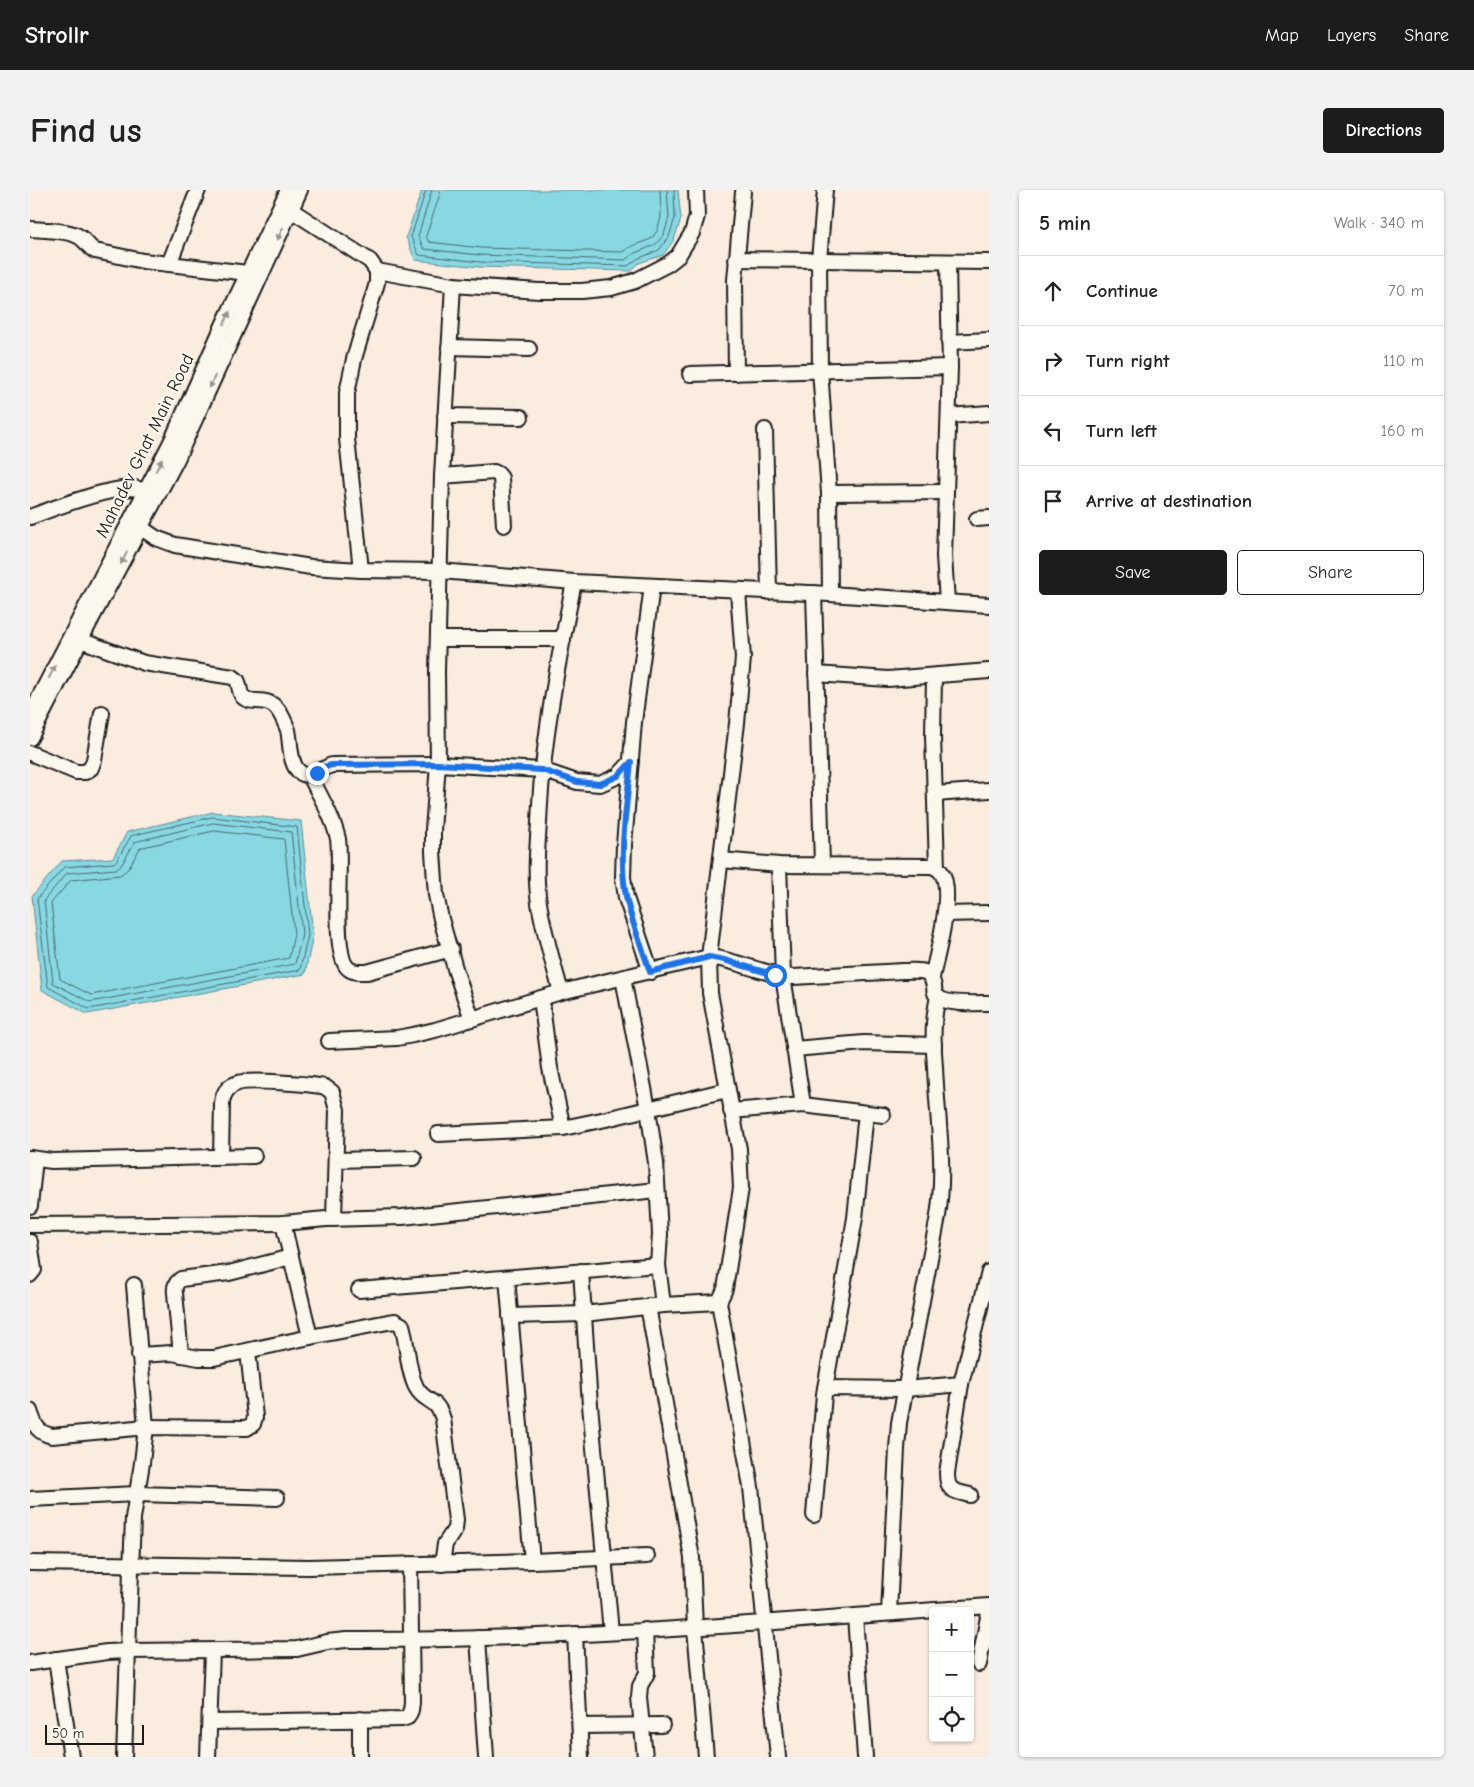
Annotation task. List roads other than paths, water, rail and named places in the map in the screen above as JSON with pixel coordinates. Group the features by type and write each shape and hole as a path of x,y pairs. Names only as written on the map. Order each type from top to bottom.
{"street":[{"path":"169,264 198,190"},
{"name":"Mahadev Ghat Main Road","path":"30,715 151,494 171,442 288,190"},
{"path":"30,738 140,527 151,494 176,461 300,190"},
{"path":"377,271 453,285 561,291 610,288 635,281 668,264 678,256 692,233 696,216 696,190"},
{"path":"825,190 818,260 820,370 829,493 830,594"},
{"path":"736,373 736,259 743,192"},
{"path":"290,210 370,261 377,271 377,283 354,359 347,393 347,438 361,570"},
{"path":"30,229 70,233 78,236 95,251 169,264 248,273"},
{"path":"736,259 989,262"},
{"path":"948,263 950,367 944,556 948,602"},
{"path":"453,285 442,476 438,639 438,764 433,830 434,870 441,919 472,1019"},
{"path":"949,342 989,340"},
{"path":"449,347 529,349"},
{"path":"690,374 950,367"},
{"path":"949,416 989,413"},
{"path":"446,416 521,417"},
{"path":"765,430 769,592"},
{"path":"442,476 494,472 498,474 500,478 504,525"},
{"path":"30,517 68,503 112,491 134,489 151,494"},
{"path":"829,493 945,492"},
{"path":"140,527 164,542 189,549 296,565 361,570 440,571 574,582 814,593 989,604"},
{"path":"561,992 545,931 538,886 538,842 542,770 550,708 574,582"},
{"path":"650,972 626,898 623,877 634,722 652,586"},
{"path":"738,590 743,658 709,957 710,993 738,1149 741,1188 725,1289 719,1302 751,1487 778,1757"},
{"path":"814,593 822,864"},
{"path":"438,639 563,639"},
{"path":"80,640 144,663 234,677 237,680 242,696 247,700 271,703 280,712 288,730 294,764 303,775 310,776 324,767 332,765 438,764 542,770 577,782 600,784 618,776 631,762"},
{"path":"816,674 888,679 989,671"},
{"path":"934,676 933,736 937,868"},
{"path":"30,753 76,772 85,772 91,768 94,760 102,713"},
{"path":"310,776 333,822 338,838 340,853 338,878 340,938 344,962 348,968 356,972 368,972 451,949"},
{"path":"935,794 989,790"},
{"path":"720,860 778,865 931,866 943,873 946,885 946,914 932,977 938,998 934,1045 942,1183 938,1216 905,1388 897,1449 890,1614"},
{"path":"778,865 782,976 803,1105"},
{"path":"946,914 989,913"},
{"path":"329,1041 397,1038 413,1035 561,992 709,957 792,977 921,971 928,973 932,977"},
{"path":"623,978 648,1109 656,1163 660,1234 658,1265 663,1305"},
{"path":"541,998 550,1068 563,1128"},
{"path":"938,998 946,1002 989,1003"},
{"path":"794,1049 864,1043 934,1045"},
{"path":"221,1157 223,1095 229,1087 244,1081 317,1086 332,1092 337,1110 334,1219"},
{"path":"438,1134 563,1128 727,1090"},
{"path":"731,1111 803,1105 884,1115"},
{"path":"814,1515 825,1388 855,1218 866,1113"},
{"path":"30,1206 32,1159 52,1161 254,1156"},
{"path":"336,1160 414,1158"},
{"path":"30,1225 283,1223 402,1217 657,1190"},
{"path":"283,1223 310,1338"},
{"path":"30,1242 34,1270 30,1275"},
{"path":"181,1355 174,1287 177,1282 181,1279 229,1273 291,1257"},
{"path":"359,1290 658,1265"},
{"path":"581,1271 603,1559 611,1632"},
{"path":"970,1495 952,1491 947,1480 961,1384 989,1272"},
{"path":"507,1278 532,1562"},
{"path":"124,1757 133,1518 146,1427 134,1284"},
{"path":"510,1316 584,1314 648,1306 719,1302"},
{"path":"648,1306 692,1558 695,1628 706,1757"},
{"path":"140,1354 172,1353 199,1358 214,1358 388,1322 394,1321 402,1325 416,1387 422,1396 435,1402 443,1420 456,1520 455,1529 445,1544 442,1564"},
{"path":"30,1411 33,1427 43,1434 52,1436 146,1427 247,1428 253,1424 255,1410 248,1351"},
{"path":"825,1388 905,1388 961,1384"},
{"path":"30,1498 137,1494 277,1498"},
{"path":"30,1563 309,1567 532,1562 647,1556"},
{"path":"210,1722 402,1719 408,1717 412,1710 413,1640 410,1564"},
{"path":"30,1663 128,1651 297,1650 327,1642 346,1640 478,1638 695,1628 989,1606"},
{"path":"979,1664 989,1612"},
{"path":"855,1616 865,1757"},
{"path":"645,1630 647,1673 640,1686 639,1697 646,1757"},
{"path":"575,1634 581,1757"},
{"path":"478,1638 486,1757"},
{"path":"208,1757 212,1651"},
{"path":"56,1659 72,1757"},
{"path":"360,1720 360,1757"},
{"path":"580,1726 662,1725"}],"water":[{"path":"422,190 678,190 681,219 674,240 663,255 639,263 631,271 479,267 415,260 406,237"},
{"path":"213,812 301,821 313,935 305,974 87,1014 42,990 32,896 62,861 113,858 127,832"}]}
